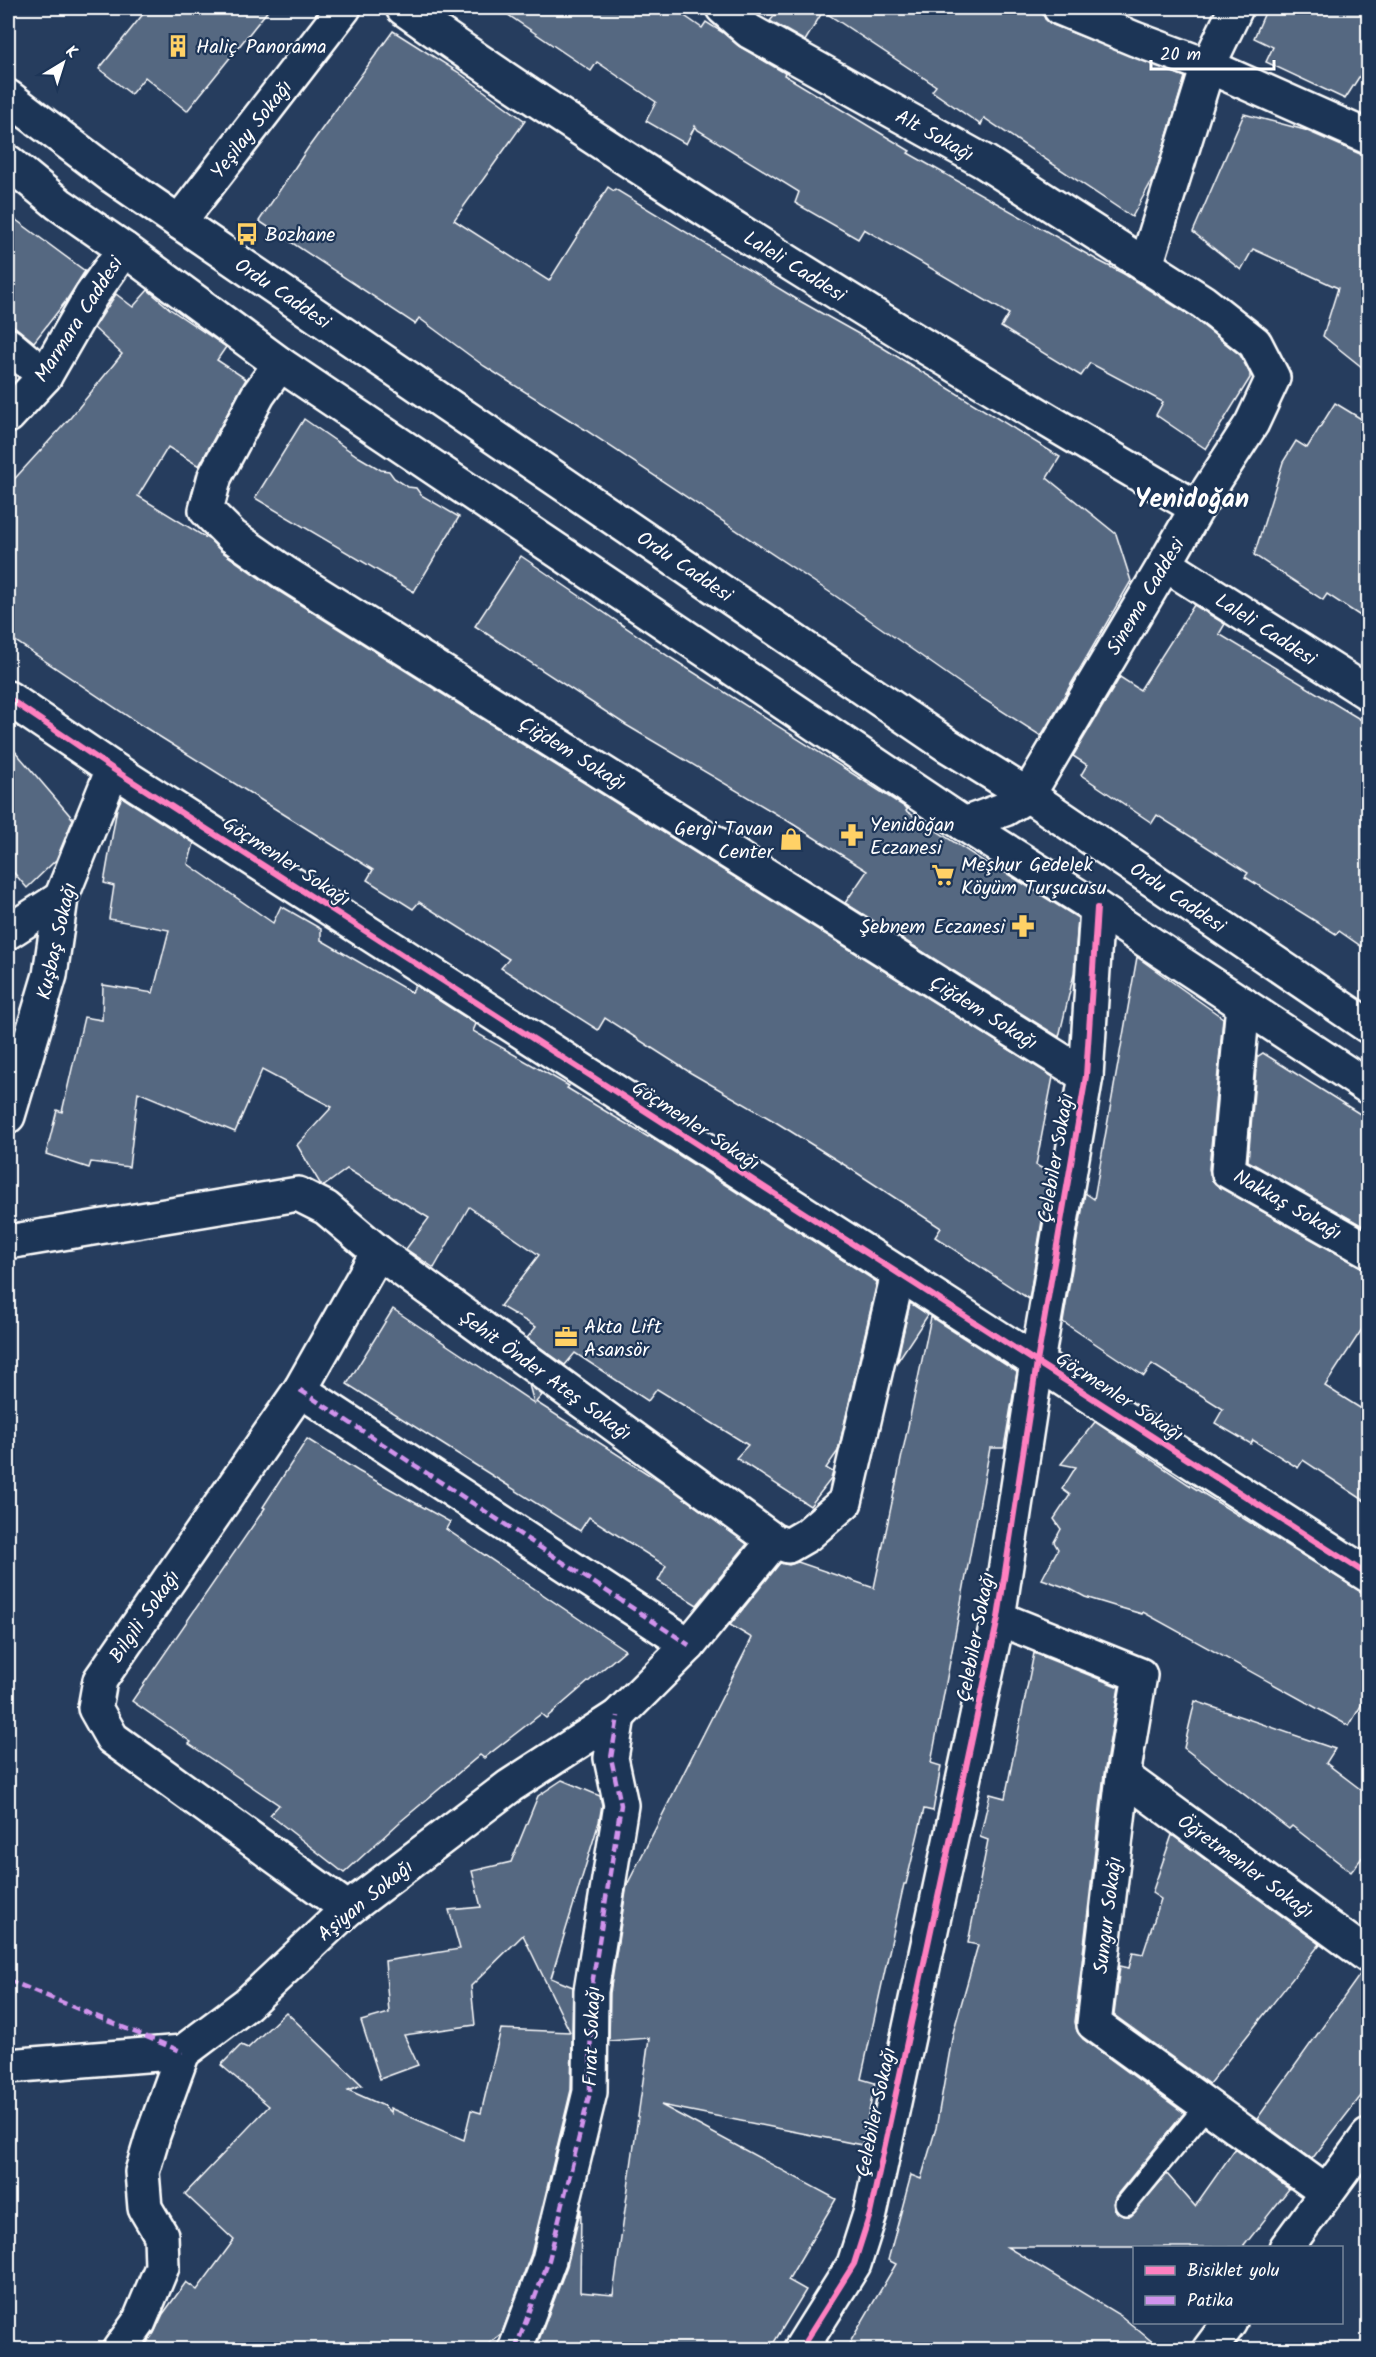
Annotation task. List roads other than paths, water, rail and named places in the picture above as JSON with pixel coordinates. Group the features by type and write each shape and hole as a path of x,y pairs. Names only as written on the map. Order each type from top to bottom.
{"street":[{"name":"Yeşilay Sokağı","path":"179,222 344,8"},
{"name":"Laleli Caddesi","path":"403,8 493,73 777,256 1044,419 1197,508"},
{"name":"Alt Sokağı","path":"723,8 749,31 985,162 1146,265"},
{"path":"1060,8 1208,66 1368,136"},
{"path":"1146,265 1208,66 1236,8"},
{"name":"Ordu Caddesi","path":"8,97 112,176 179,222 947,745 1028,795 1368,1026"},
{"path":"8,162 59,204 280,364 964,824 1097,908 1368,1087"},
{"name":"Marmara Caddesi","path":"8,416 45,376 91,296 124,249"},
{"name":"Sinema Caddesi","path":"1028,795 1197,508 1252,423 1273,378 1255,343 1203,302 1146,265"},
{"path":"8,345 45,376"},
{"name":"Çiğdem Sokağı","path":"280,364 258,395 215,476 206,510 232,536 285,573 1086,1076"},
{"name":"Laleli Caddesi","path":"1165,564 1368,693"},
{"name":"Göçmenler Sokağı","path":"8,698 113,769 1368,1575"},
{"name":"Kuşbaş Sokağı","path":"8,1116 50,975 62,898 113,769"},
{"path":"964,824 1005,809 1028,795"},
{"path":"8,932 62,898"},
{"name":"Çelebiler Sokağı","path":"800,2349 854,2264 870,2214 998,1618 1037,1362 1086,1076 1097,908"},
{"name":"Nakkaş Sokağı","path":"1243,1004 1227,1171 1368,1250"},
{"name":"Şehit Önder Ateş Sokağı","path":"8,1242 298,1194 326,1208 378,1252 774,1541"},
{"name":"Bilgili Sokağı","path":"348,1909 112,1738 95,1708 100,1680 300,1390 378,1252"},
{"path":"774,1541 789,1546 807,1535 845,1502 898,1274"},
{"path":"300,1390 689,1645"},
{"name":"Aşiyan Sokağı","path":"183,2052 247,2004 348,1909 510,1786 618,1716 689,1645 774,1541"},
{"name":"Sungur Sokağı","path":"998,1618 1140,1675 1123,1776 1094,2024 1326,2192"},
{"name":"Fırat Sokağı","path":"515,2349 549,2260 590,2092 591,1991 621,1805 611,1758 618,1716"},
{"name":"Öğretmenler Sokağı","path":"1123,1776 1368,1956"},
{"path":"8,2066 183,2052 142,2172 145,2208 161,2235 162,2267 139,2322 119,2349"},
{"path":"1287,2246 1368,2136"},
{"path":"1209,2349 1228,2324"}],"lane":[{"path":"1126,2204 1207,2105"}],"place":[{"name":"Haliç Panorama","path":"178,46"},
{"name":"Bozhane","path":"247,234"},
{"name":"Yenidoğan Eczanesi","path":"852,835"},
{"name":"Gergi Tavan Center","path":"791,839"},
{"name":"Meşhur Gedelek Köyüm Turşucusu","path":"943,875"},
{"name":"Şebnem Eczanesi","path":"1023,926"},
{"name":"Akta Lift Asansör","path":"566,1337"}],"district":[{"name":"Yenidoğan","path":"1192,498"}]}
